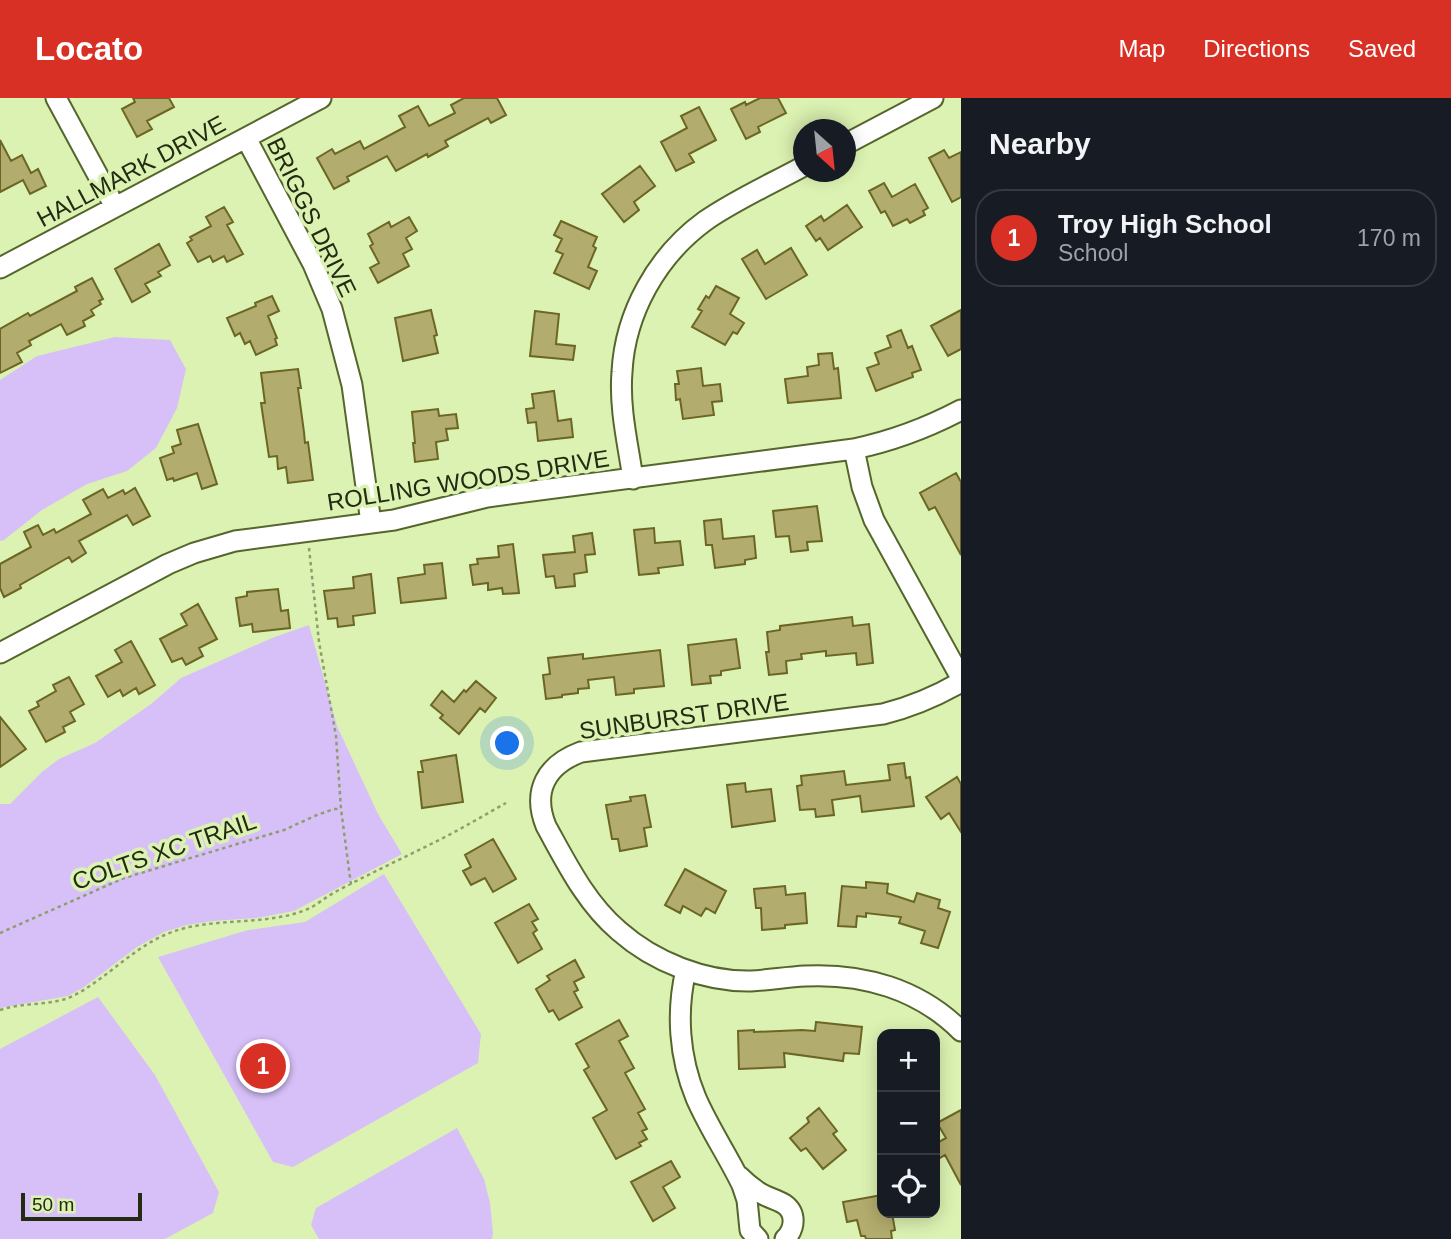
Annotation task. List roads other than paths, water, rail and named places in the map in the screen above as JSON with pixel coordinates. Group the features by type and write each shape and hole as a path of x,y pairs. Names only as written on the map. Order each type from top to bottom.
{"street":[{"path":"56,98 115,207"},
{"name":"HALLMARK DRIVE","path":"0,268 321,98"},
{"path":"856,138 933,98"},
{"name":"BRIGGS DRIVE","path":"246,138 313,264 332,309 352,385 371,523"},
{"path":"633,479 623,410 621,372 628,332 640,299 663,263 705,222 793,171"},
{"name":"ROLLING WOODS DRIVE","path":"0,653 168,564 235,541 414,516 487,497 854,449 926,428 961,410"},
{"path":"854,449 862,487 874,520 961,680"},
{"name":"SUNBURST DRIVE","path":"961,680 926,701 883,714 581,752 569,757 550,772 544,782 540,802 546,827 581,889 619,932 660,959 709,976 751,981 823,976 877,982 921,1000 961,1031"},
{"path":"686,970 681,989 679,1020 685,1063 696,1098 736,1173 747,1200 750,1230 758,1239"},
{"path":"736,1173 754,1190 790,1210 793,1225 785,1239"}],"place":[{"name":"Troy High School","path":"263,1066"}]}
